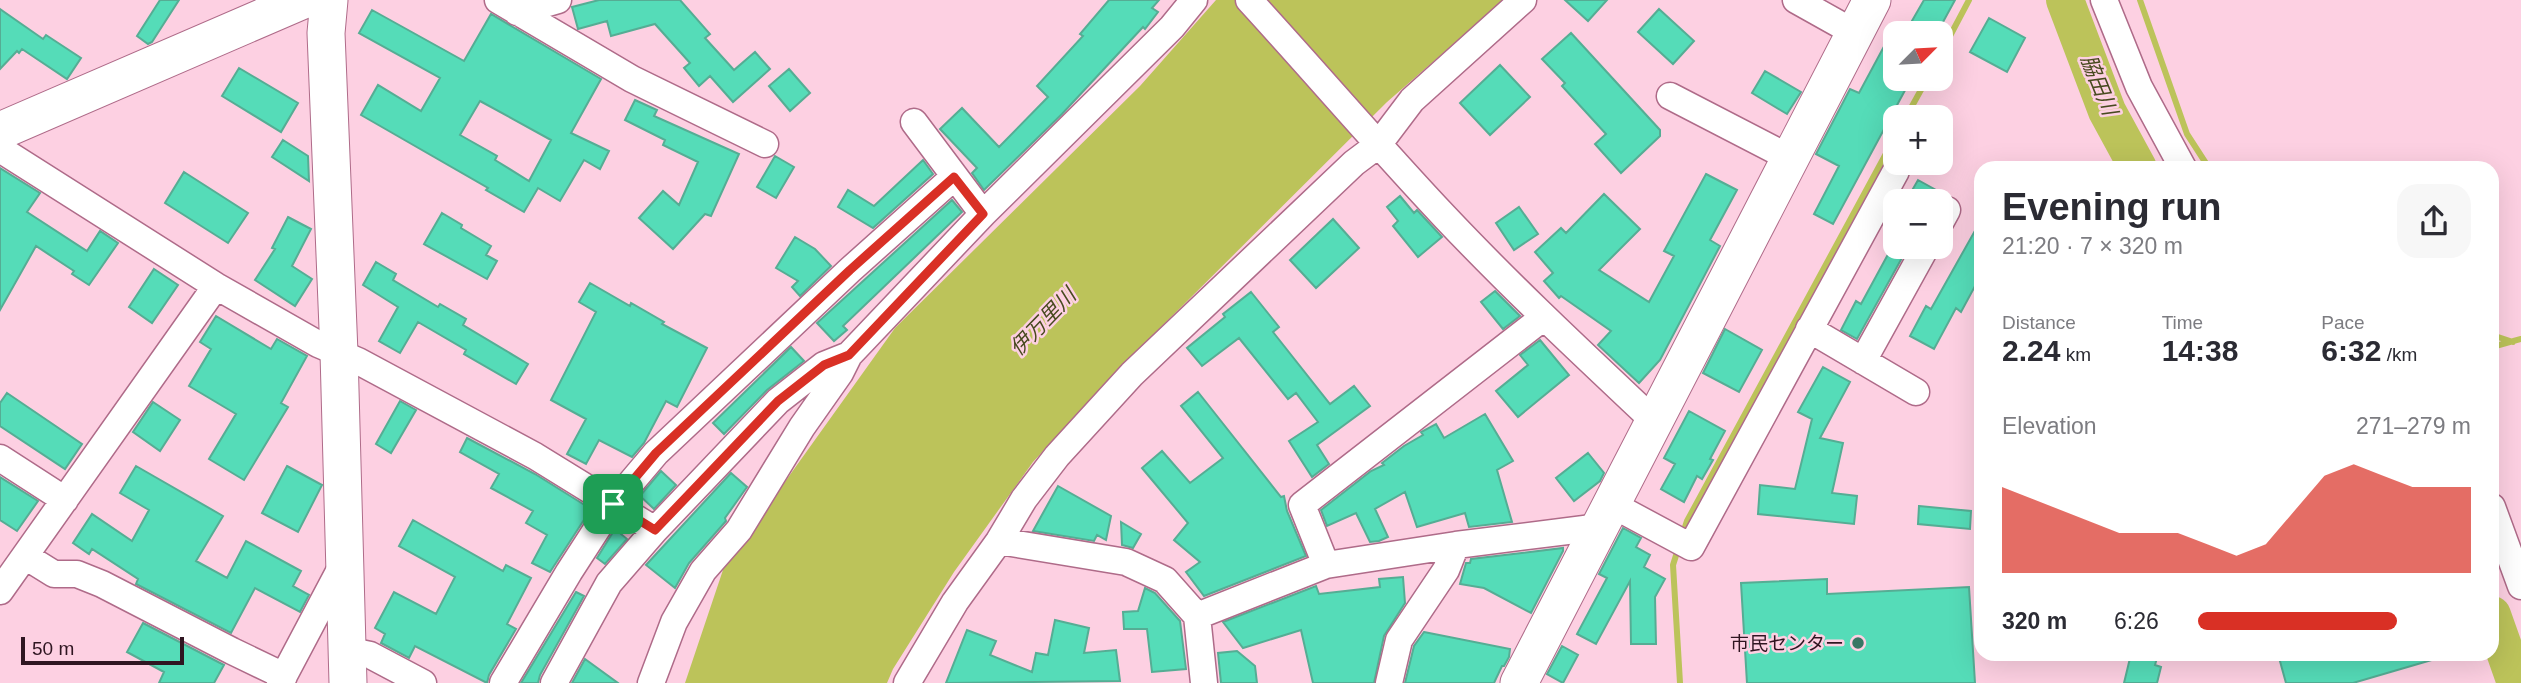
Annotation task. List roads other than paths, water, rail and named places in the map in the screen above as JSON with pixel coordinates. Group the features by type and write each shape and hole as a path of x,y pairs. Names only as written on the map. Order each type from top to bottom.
{"street":[{"path":"0,131 303,0"},
{"path":"329,0 326,33 339,353 347,666 370,655 423,683"},
{"path":"508,6 558,0"},
{"path":"650,683 674,622 704,571 739,530 849,355 983,214 1172,27 1194,0"},
{"path":"1250,0 1374,140 1544,317 1654,421"},
{"path":"906,683 955,602 1056,456 1132,374 1354,163 1412,100 1523,0"},
{"path":"1796,0 1855,33"},
{"path":"1519,683 1872,0"},
{"path":"2104,0 2139,87 2179,161"},
{"path":"508,6 632,79 765,144"},
{"path":"1670,96 1790,158"},
{"path":"914,122 983,214"},
{"path":"0,149 216,286 524,450 655,530"},
{"path":"1197,617 1326,565 1456,544 1606,515 1681,542 1809,329 1894,175"},
{"path":"503,683 613,504 656,453 850,270 954,177"},
{"path":"1863,361 1919,259"},
{"path":"0,592 216,286"},
{"path":"1326,565 1302,506 1544,317"},
{"path":"1809,329 1916,392"},
{"path":"554,683 609,583 655,530 778,401 824,365 849,355"},
{"path":"0,458 65,500"},
{"path":"2499,526 2521,586"},
{"path":"999,541 1126,562 1165,580 1197,617 1204,683"},
{"path":"1389,683 1399,640 1446,570 1456,544"},
{"path":"24,556 54,574 77,574 102,583 282,679 343,564"}],"water":[{"name":"伊万里川","path":"1216,0 1504,0 1387,102 1118,370 1033,462 954,572 887,683 685,683 724,567 895,328 1140,86"}],"waterway":[{"path":"1953,30 1969,0"},
{"name":"脇田川","path":"2065,0 2107,111 2134,161"},
{"path":"2140,0 2187,134 2204,161"},
{"path":"1913,105 1920,91"},
{"path":"1682,536 1687,521 1883,159"},
{"path":"2499,337 2513,342"},
{"path":"2499,345 2521,339"},
{"path":"1679,546 1673,565 1680,683"},
{"name":"脇田川","path":"2499,635 2516,683"}],"place":[{"name":"市民センター","path":"1858,643"}]}
